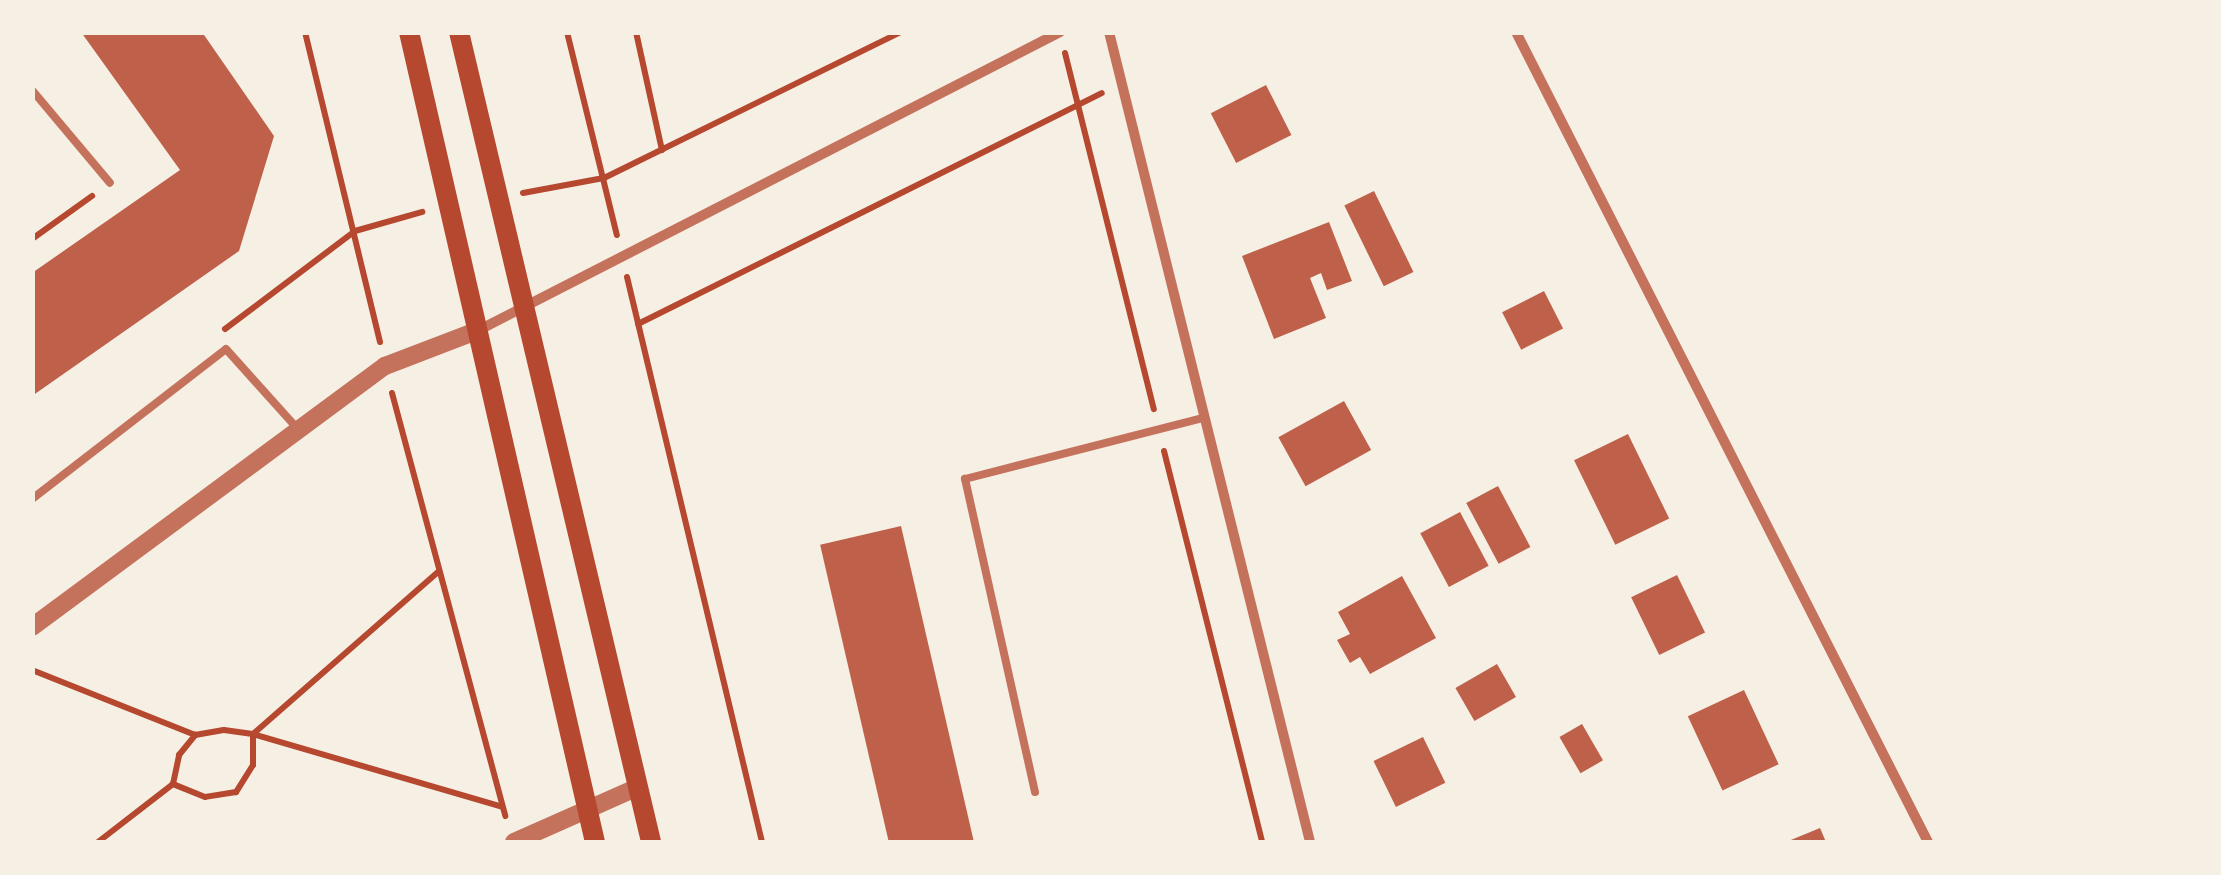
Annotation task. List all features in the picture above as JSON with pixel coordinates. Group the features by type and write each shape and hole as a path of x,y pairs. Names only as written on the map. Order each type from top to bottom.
{"main road":[{"path":"409,32 596,842"},
{"path":"459,32 651,842"}],"street":[{"path":"32,627 296,427 385,366 525,309 621,254 1060,32"},
{"path":"1109,32 1310,842"},
{"path":"1516,32 1928,842"},
{"path":"510,834 588,809 636,788"}],"lane":[{"path":"32,90 110,183"},
{"path":"32,499 226,349 296,427"},
{"path":"1035,792 964,480 1203,418"}],"path":[{"path":"305,32 385,366 510,834"},
{"path":"567,32 761,842"},
{"path":"636,32 662,150"},
{"path":"638,324 1122,84"},
{"path":"32,239 110,183"},
{"path":"173,784 205,797 236,792 253,765 253,734 439,571"},
{"path":"32,670 195,735 253,734 502,808"},
{"path":"98,842 173,784 178,755 195,735"}],"building":[{"path":"81,32 202,32 274,136 239,251 32,396 32,273 180,170"},
{"path":"1266,85 1291,135 1236,163 1211,113"},
{"path":"1374,191 1413,272 1384,286 1344,205"},
{"path":"1329,222 1352,281 1327,290 1321,273 1310,278 1326,318 1274,339 1242,256"},
{"path":"1544,291 1563,328 1521,350 1502,312"},
{"path":"1344,401 1371,450 1306,486 1278,437"},
{"path":"1628,434 1669,518 1615,545 1574,460"},
{"path":"1498,486 1530,547 1499,564 1466,503"},
{"path":"1460,512 1489,566 1449,587 1420,533"},
{"path":"901,526 974,842 889,842 820,545"},
{"path":"1677,575 1705,633 1659,655 1631,597"},
{"path":"1402,576 1436,638 1370,674 1360,657 1350,663 1337,640 1350,634 1338,612"},
{"path":"1497,664 1516,697 1474,721 1455,688"},
{"path":"1744,690 1779,764 1722,791 1688,716"},
{"path":"1582,724 1603,760 1580,773 1559,737"},
{"path":"1423,737 1445,783 1396,807 1374,761"},
{"path":"1820,828 1826,842 1786,842"}]}
